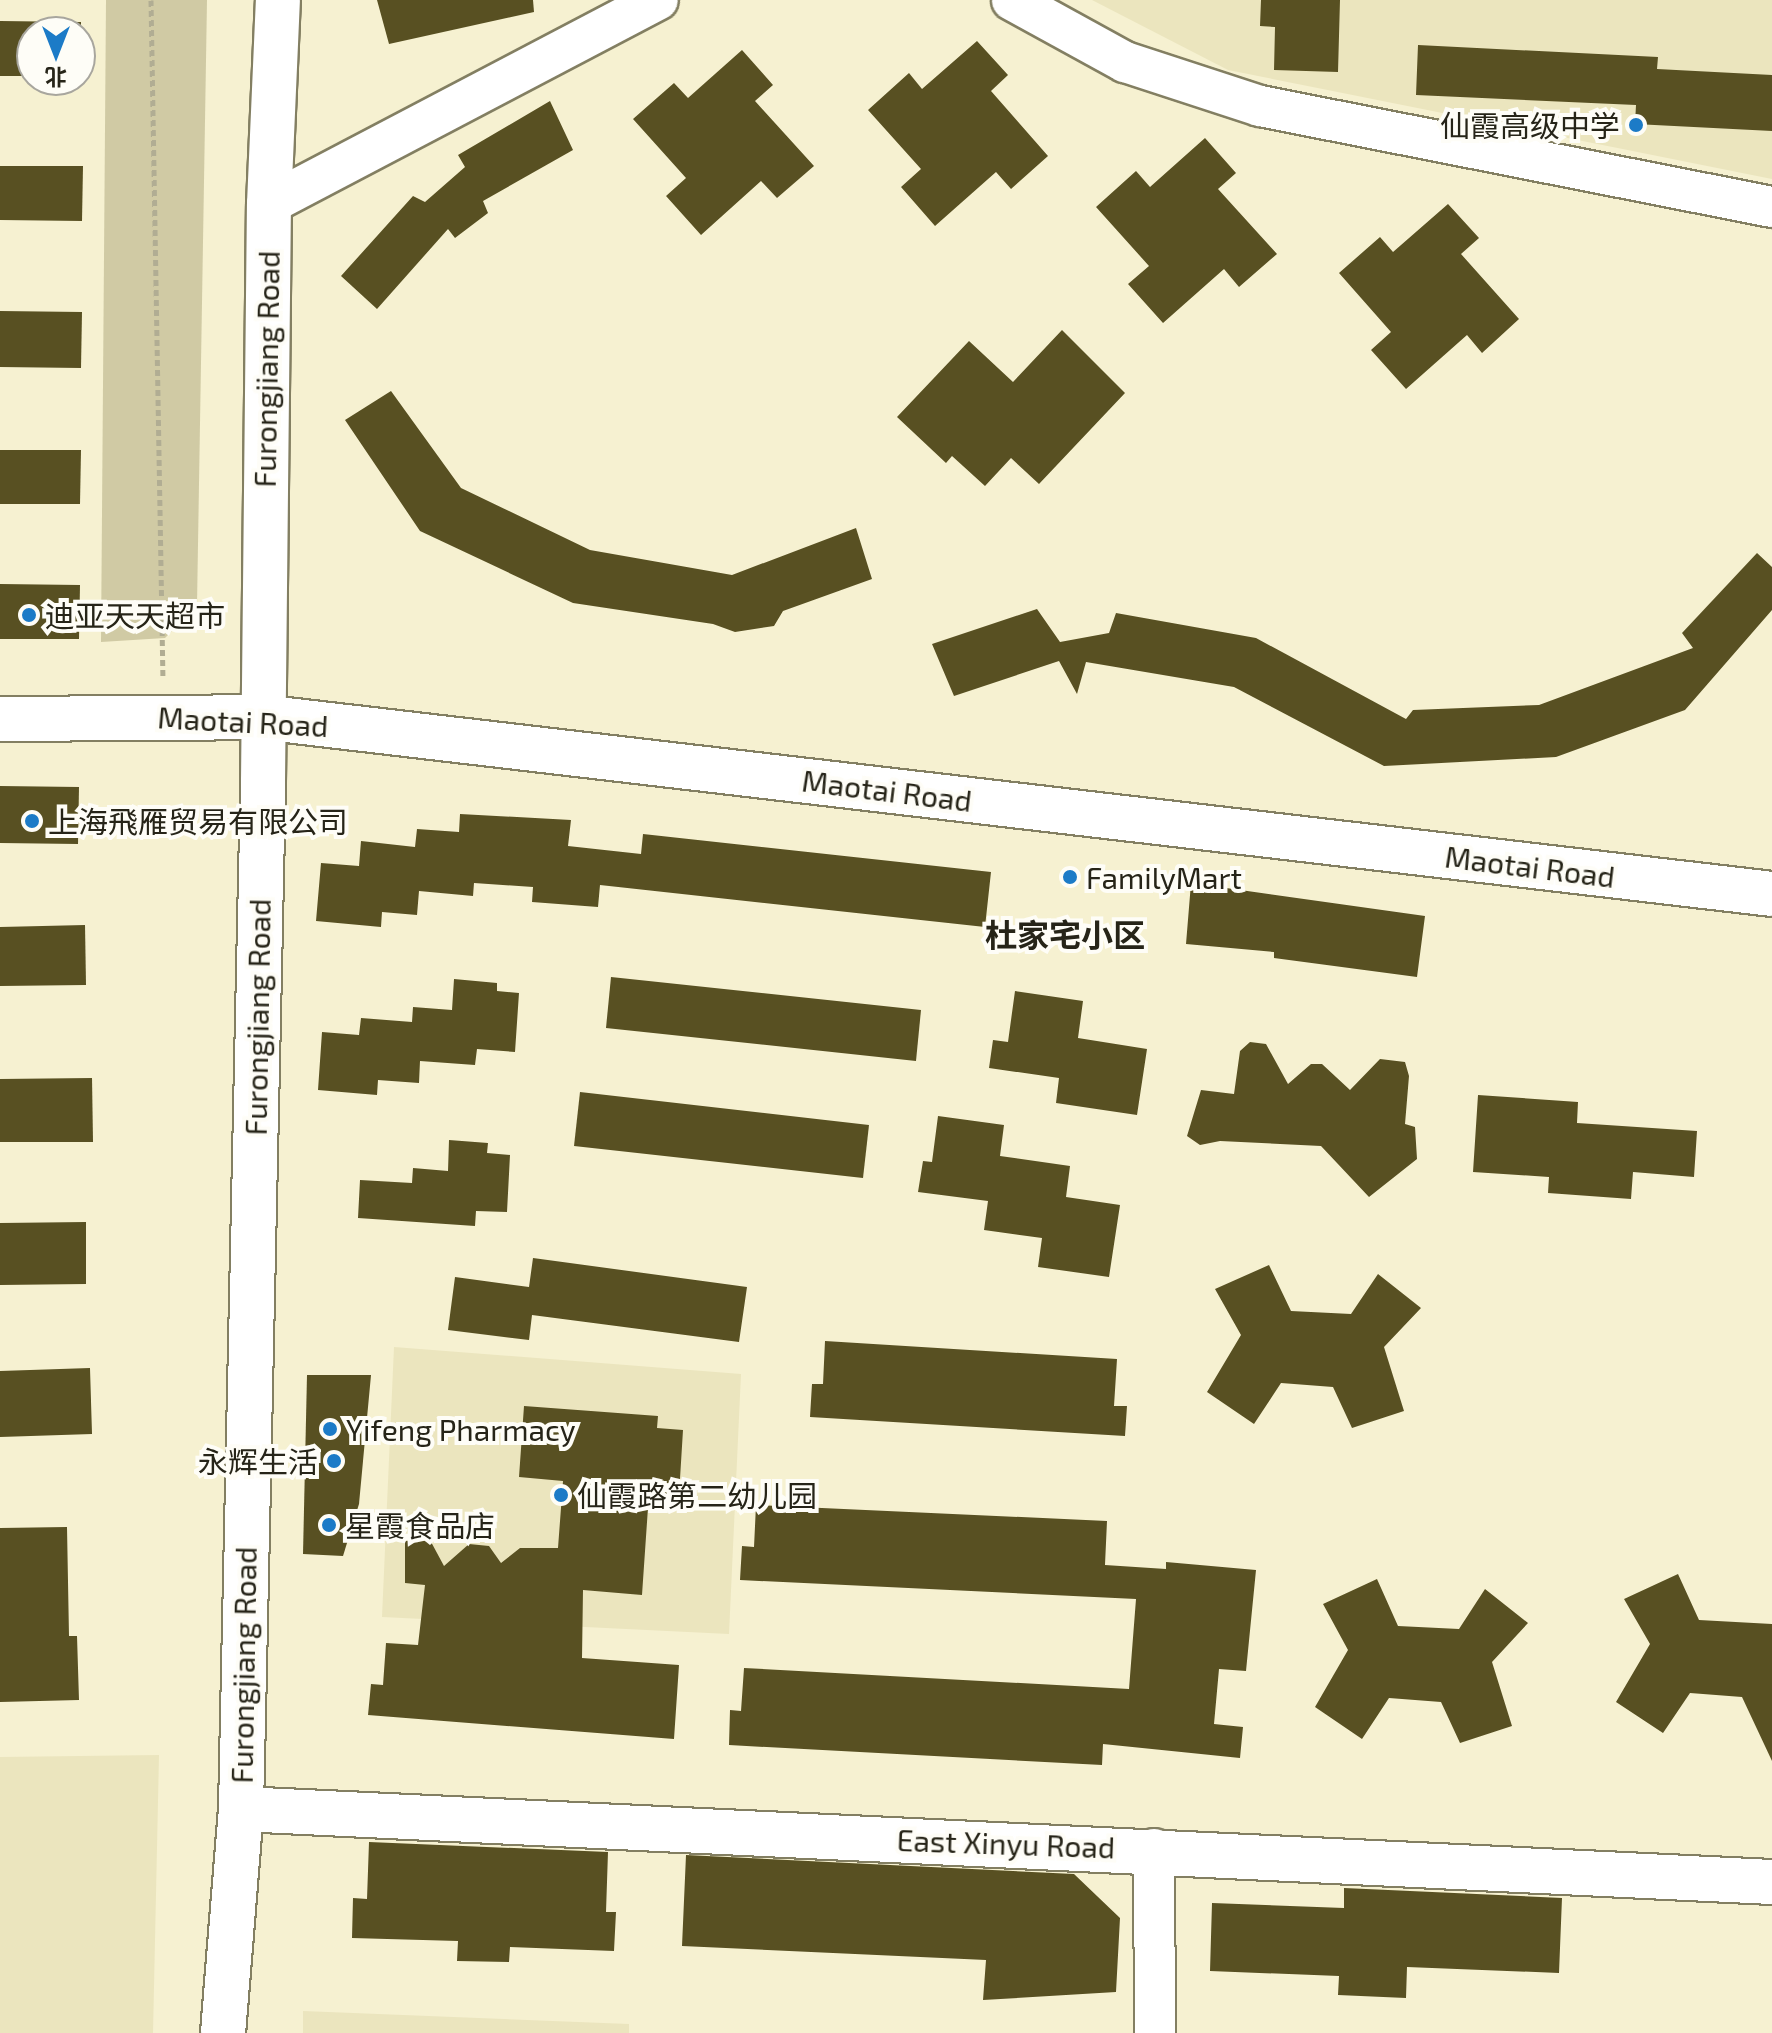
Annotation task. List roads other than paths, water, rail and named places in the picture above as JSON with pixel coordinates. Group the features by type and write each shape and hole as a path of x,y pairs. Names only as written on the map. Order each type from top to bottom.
{"street":[{"name":"Furongjiang Road","path":"223,2033 241,1809 269,204 278,0"},
{"path":"269,204 658,0"},
{"path":"1012,0 1125,62 1260,106 1772,207"},
{"name":"Maotai Road","path":"0,719 261,717 1772,894"},
{"name":"East Xinyu Road","path":"241,1809 1154,1849 1772,1882"},
{"path":"1154,1849 1155,2033"}],"place":[{"name":"仙霞高级中学","path":"1636,125"},
{"name":"迪亚天天超市","path":"29,615"},
{"name":"上海飛雁贸易有限公司","path":"32,821"},
{"name":"FamilyMart","path":"1070,877"},
{"name":"Yifeng Pharmacy","path":"330,1429"},
{"name":"永辉生活","path":"334,1461"},
{"name":"仙霞路第二幼儿园","path":"561,1495"},
{"name":"星霞食品店","path":"329,1525"}],"district":[{"name":"杜家宅小区","path":"1065,934"}]}
